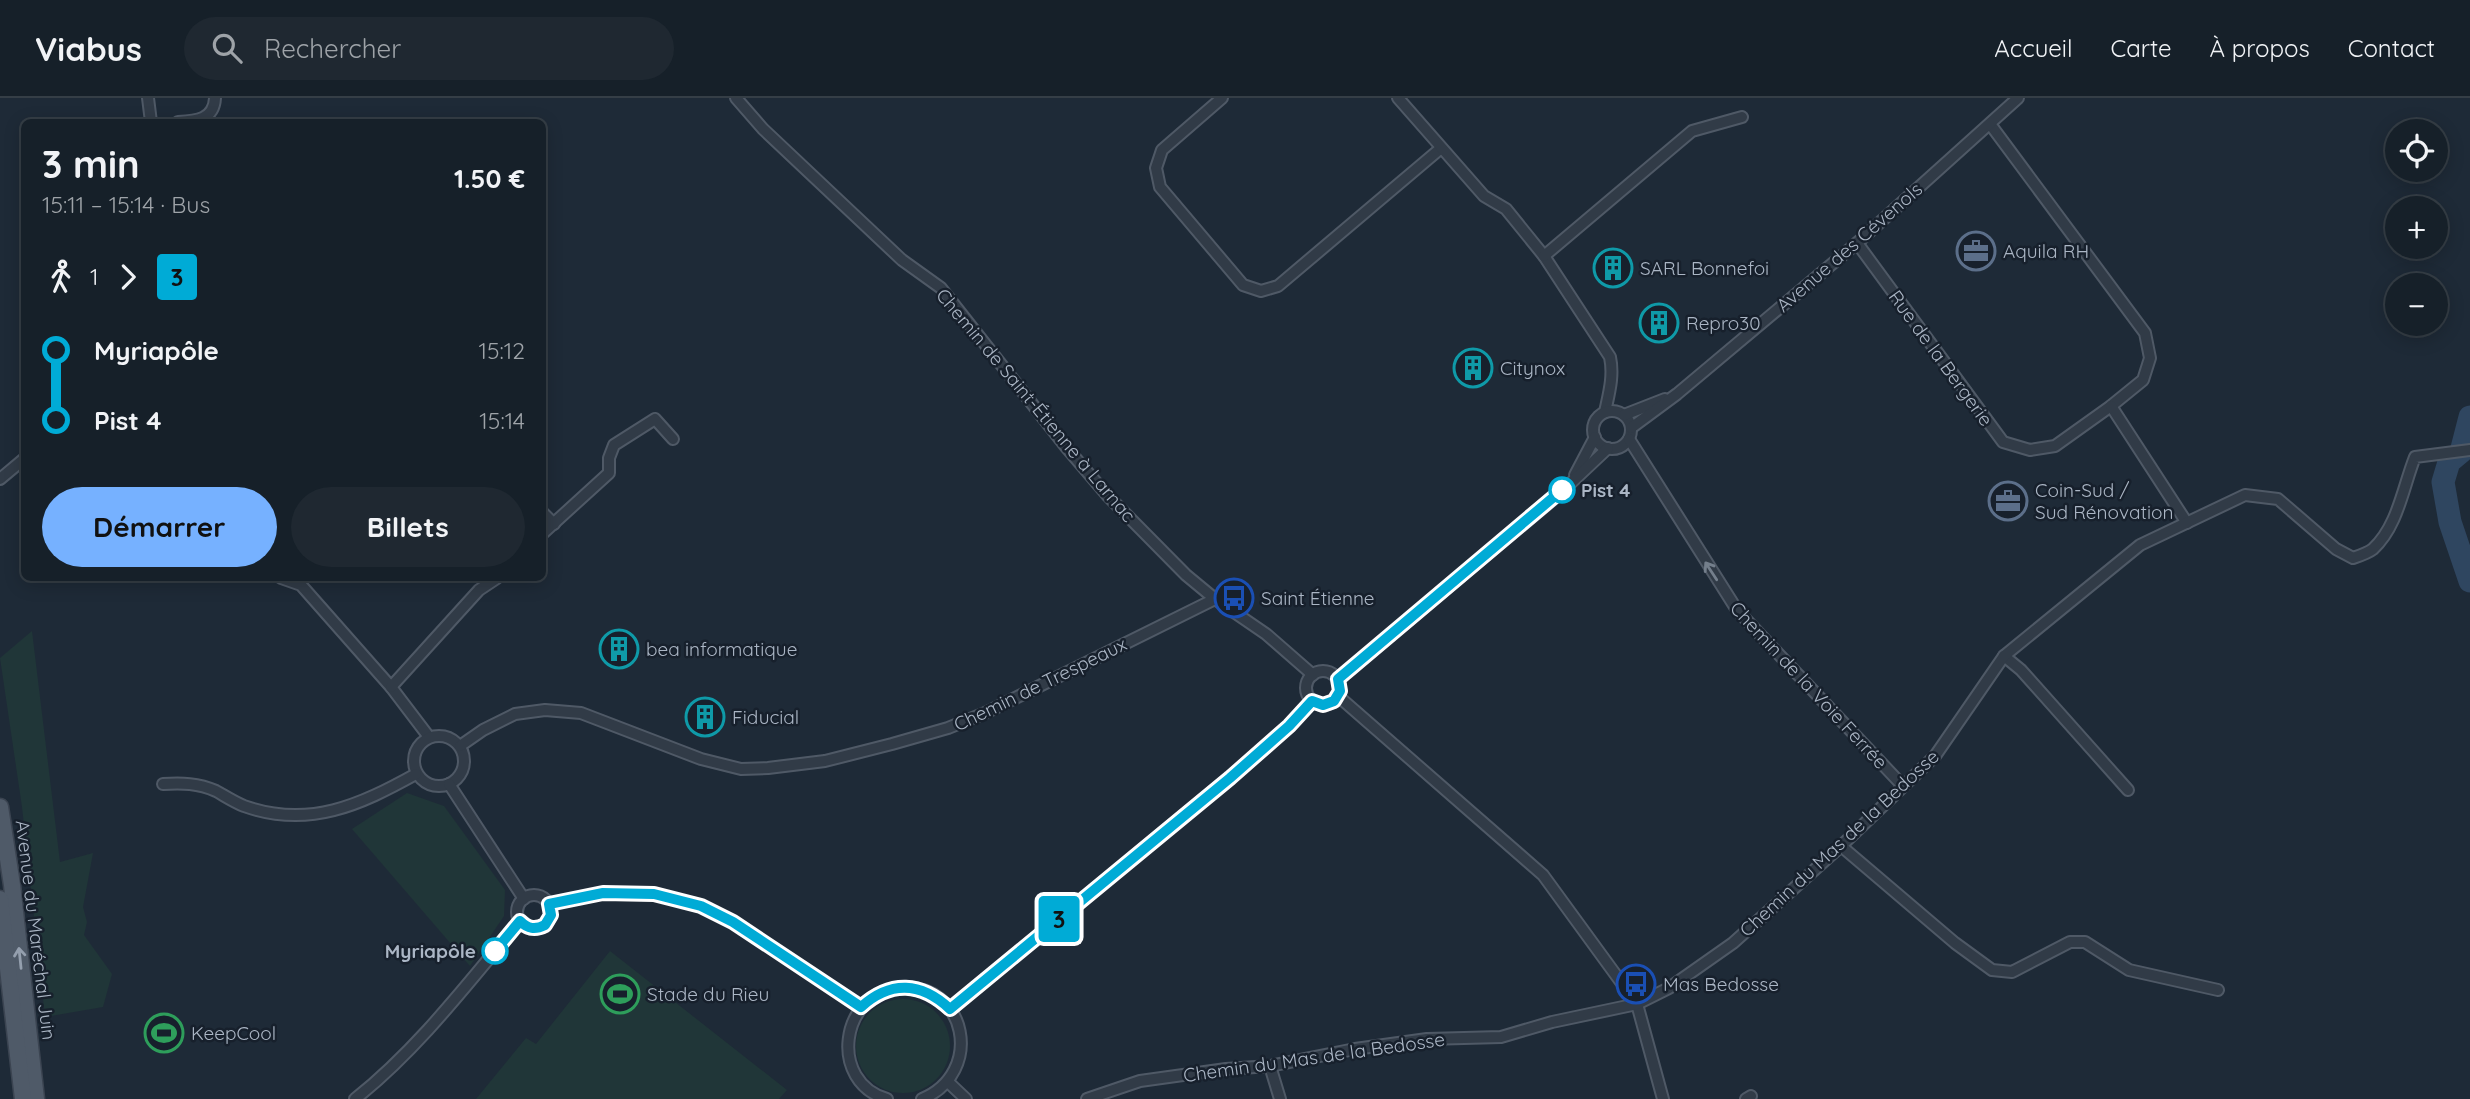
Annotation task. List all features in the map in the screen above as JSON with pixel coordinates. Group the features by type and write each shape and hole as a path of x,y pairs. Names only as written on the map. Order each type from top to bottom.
{"main road":[{"name":"Avenue du Maréchal Juin","path":"0,807 12,885 36,1099"},
{"name":"Avenue du Maréchal Juin","path":"0,899 23,1099"}],"street":[{"path":"148,98 151,119"},
{"path":"204,119 216,103 215,98"},
{"name":"Chemin de Saint-Étienne à Larnac","path":"736,98 763,129 902,260 941,288 1066,447 1107,495 1186,575 1215,599 1266,634 1312,675"},
{"path":"1222,98 1162,150 1156,168 1160,187 1243,285 1261,291 1278,286 1440,149"},
{"path":"1398,98 1484,196 1506,209 1544,256 1610,357 1615,413 1630,434 1620,447 1608,448 1594,437"},
{"name":"Avenue des Cévenols","path":"1630,434 1857,243 2018,98"},
{"path":"1544,256 1692,131 1742,117"},
{"name":"Rue de la Bergerie","path":"1857,243 2003,442 2030,450 2056,446 2143,380 2150,358 2144,332 1990,124"},
{"name":"Avenue des Cévenols","path":"1615,413 1677,394"},
{"path":"2111,406 2187,523"},
{"path":"1573,479 1594,437 1593,426 1596,420 1615,413"},
{"path":"546,531 609,473 609,458 614,445 655,419 673,439"},
{"name":"Chemin de la Voie Ferrée","path":"1630,434 1737,610 1903,786"},
{"path":"1338,679 1547,505 1608,448"},
{"name":"Chemin du Mas de la Bedosse","path":"1087,1099 1140,1080 1270,1066 1355,1049 1427,1040 1501,1037 1552,1022 1637,1004 1669,988 1733,943 1841,846 1935,756 2004,656 2140,545 2245,495 2278,499 2336,549 2353,558 2372,550 2395,519 2415,457 2470,450"},
{"path":"0,479 21,462"},
{"path":"546,516 554,524"},
{"path":"289,581 300,585 391,687 429,737"},
{"path":"391,687 478,590 492,581"},
{"name":"Chemin de Trespeaux","path":"460,746 483,730 515,714 545,710 581,713 701,759 741,769 825,761 948,729 1215,599"},
{"path":"2004,656 2021,670 2128,790"},
{"path":"1324,671 1338,679 1340,691 1329,704 1312,701 1307,685 1312,675 1324,671"},
{"path":"1338,696 1543,874 1637,1004 1663,1099"},
{"path":"950,1009 1230,778 1289,726 1312,701"},
{"path":"446,736 460,746 464,755 462,772 457,780 442,786 427,784 416,774 413,757 416,748 429,737 446,736"},
{"path":"163,784 193,783 214,790 243,806 275,813 309,816 334,812 384,792 416,774"},
{"path":"449,784 524,899"},
{"path":"1841,846 1955,943 1992,970 2012,972 2070,942 2085,942 2129,970 2218,990"},
{"path":"549,904 603,893 654,894 701,906 733,922 861,1007"},
{"path":"538,895 549,904 551,915 545,925 534,929 520,921 517,912 524,899 538,895"},
{"path":"355,1099 429,1028 520,921"},
{"path":"887,1099 867,1088 855,1075 848,1058 847,1040 852,1022 861,1007 872,997 885,991 913,988 927,992 950,1009 959,1026 962,1046 959,1065 948,1082 935,1094 922,1099"},
{"path":"1270,1066 1280,1099"},
{"path":"948,1082 966,1099"}],"green space":[{"path":"32,631 60,862 93,853 83,907 87,922 84,935 112,974 103,1007 45,1017 22,807 0,658"},
{"path":"407,793 444,806 505,890 504,916 470,966 352,829"},
{"name":"Stade du Rieu","path":"610,951 787,1090 779,1099 476,1099 526,1038 536,1044"},
{"path":"903,999 921,1003 936,1013 946,1028 950,1046 946,1064 936,1079 921,1089 903,1093 885,1089 870,1079 860,1064 856,1046 860,1028 870,1013 885,1003"}],"waterway":[{"path":"2470,417 2461,452 2449,462 2443,482 2450,522 2470,581"}],"bus line":[{"name":"3","path":"495,951 520,921 534,929 545,925 551,915 549,904 603,893 654,894 701,906 733,922 861,1007 872,997 885,991 913,988 927,992 950,1009 1230,778 1289,726 1312,701 1323,705 1334,701 1340,691 1338,679 1562,490"}],"place":[{"name":"Aquila RH","path":"1976,251"},
{"name":"SARL Bonnefoi","path":"1613,268"},
{"name":"Repro30","path":"1659,323"},
{"name":"Citynox","path":"1473,368"},
{"name":"Pist 4","path":"1562,490"},
{"name":"Coin-Sud / Sud Rénovation","path":"2008,501"},
{"name":"Saint Étienne","path":"1234,598"},
{"name":"bea informatique","path":"619,649"},
{"name":"Fiducial","path":"705,717"},
{"name":"Myriapôle","path":"495,951"},
{"name":"Mas Bedosse","path":"1636,984"},
{"name":"Stade du Rieu","path":"620,994"},
{"name":"KeepCool","path":"164,1033"}]}
